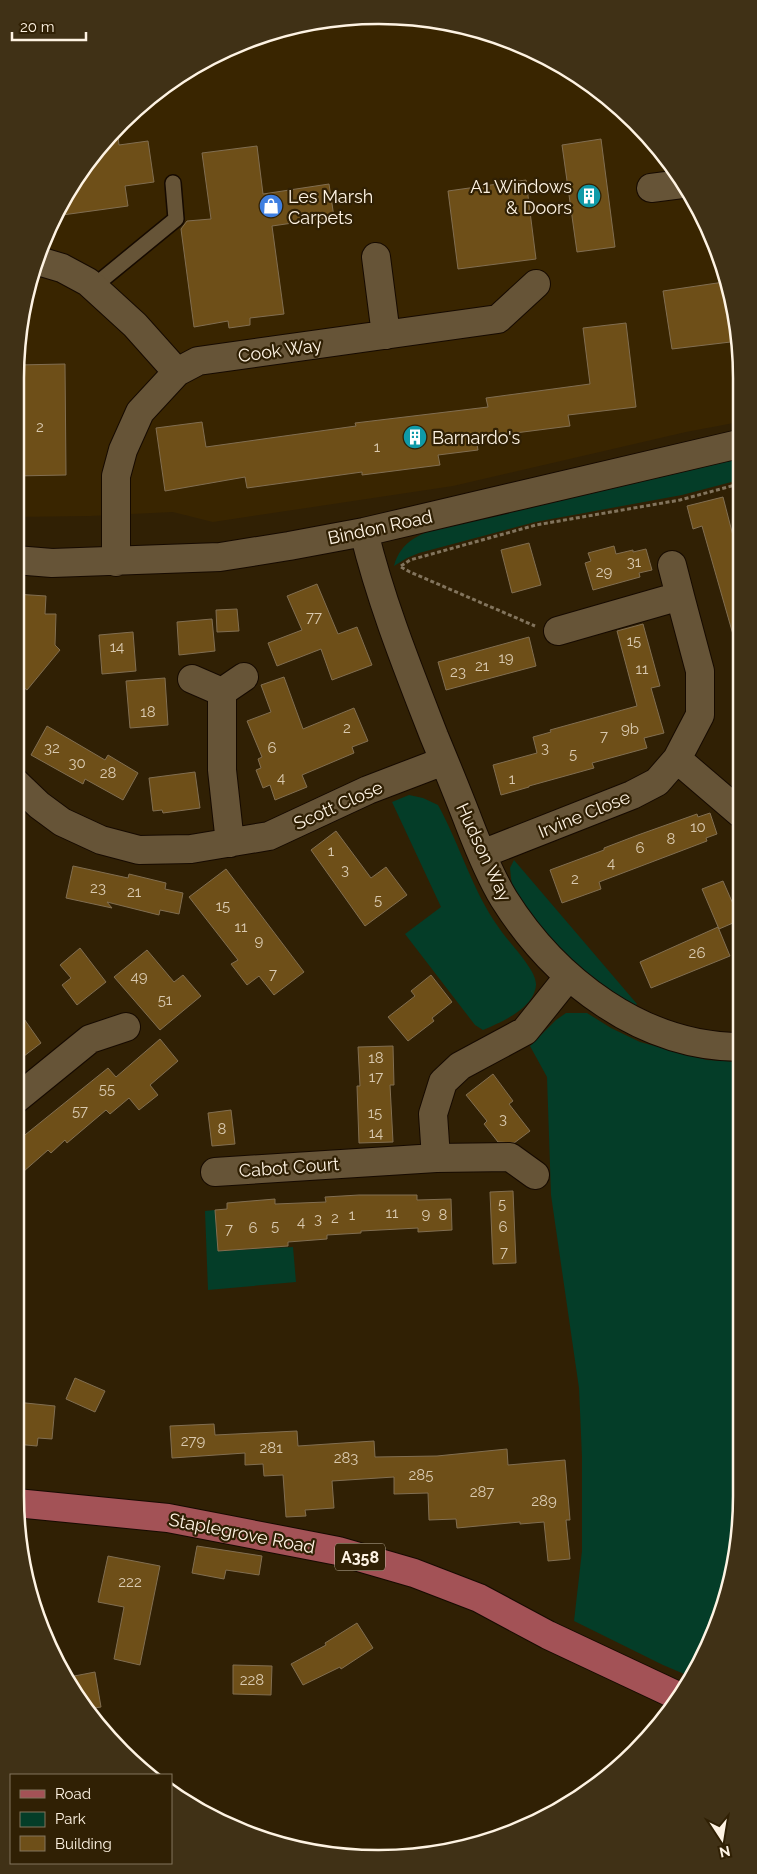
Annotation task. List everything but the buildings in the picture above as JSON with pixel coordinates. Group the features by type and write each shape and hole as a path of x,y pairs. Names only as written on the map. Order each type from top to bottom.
{"main road":[{"name":"Staplegrove Road","path":"24,1504 168,1518 338,1551 414,1573 479,1598 548,1635 673,1693"}],"street":[{"path":"651,188 675,185"},
{"path":"376,257 386,335"},
{"path":"44,263 62,268 93,287 135,325 177,372"},
{"name":"Cook Way","path":"116,562 116,476 123,450 140,412 177,372 198,361 498,319 536,284"},
{"name":"Bindon Road","path":"24,561 52,563 116,562 220,557 364,532 733,445"},
{"name":"Hudson Way","path":"364,532 375,577 390,622 482,854 504,898 530,934 569,976 593,996 620,1013 652,1029 699,1044 733,1046"},
{"name":"Irvine Close","path":"482,854 632,796 657,782 677,759 700,715 700,671 672,565"},
{"path":"558,631 680,596"},
{"path":"222,692 244,677"},
{"path":"192,679 222,692"},
{"path":"222,692 222,770 230,842"},
{"path":"677,759 733,807"},
{"name":"Scott Close","path":"24,791 40,806 62,822 101,840 139,850 191,850 269,836 368,790 444,760"},
{"path":"436,1158 433,1114 443,1082 460,1066 525,1031 569,976"},
{"path":"24,1093 90,1039 126,1027"},
{"name":"Cabot Court","path":"215,1172 436,1158 510,1157 535,1176"}],"lane":[{"path":"93,287 176,220 172,183"}],"path":[{"path":"375,577 410,560 536,525 680,500 733,486"},
{"path":"401,566 410,572 538,627 558,631"}],"shaded area":[{"path":"378,24 425,27 470,36 493,43 535,60 556,71 612,112 660,163 686,201 697,222 714,264 726,309 732,355 733,423 686,432 453,486 213,522 173,512 24,517 25,355 27,332 36,287 60,222 71,201 97,163 128,128 163,97 201,71 222,60 287,36 332,27 355,25"}],"green space":[{"path":"733,458 733,482 682,495 535,522 419,553 394,566 397,557 413,539 443,526"},
{"path":"409,795 423,798 438,805 481,898 503,934 527,964 535,979 534,993 523,1008 507,1019 483,1030 475,1025 405,934 441,907 392,802"},
{"path":"514,860 637,1004 635,1006 595,982 551,942 512,887 510,868"},
{"path":"566,1013 587,1013 611,1028 640,1042 707,1060 733,1062 732,1519 730,1542 721,1587 706,1631 685,1674 574,1621 582,1551 582,1457 579,1388 551,1195 547,1077 530,1046 556,1020"},
{"path":"215,1210 219,1251 293,1247 296,1282 208,1290 205,1211"}],"place":[{"name":"A1 Windows & Doors","path":"589,196"},
{"name":"Les Marsh Carpets","path":"271,206"},
{"name":"Barnardo's","path":"415,437"}]}
